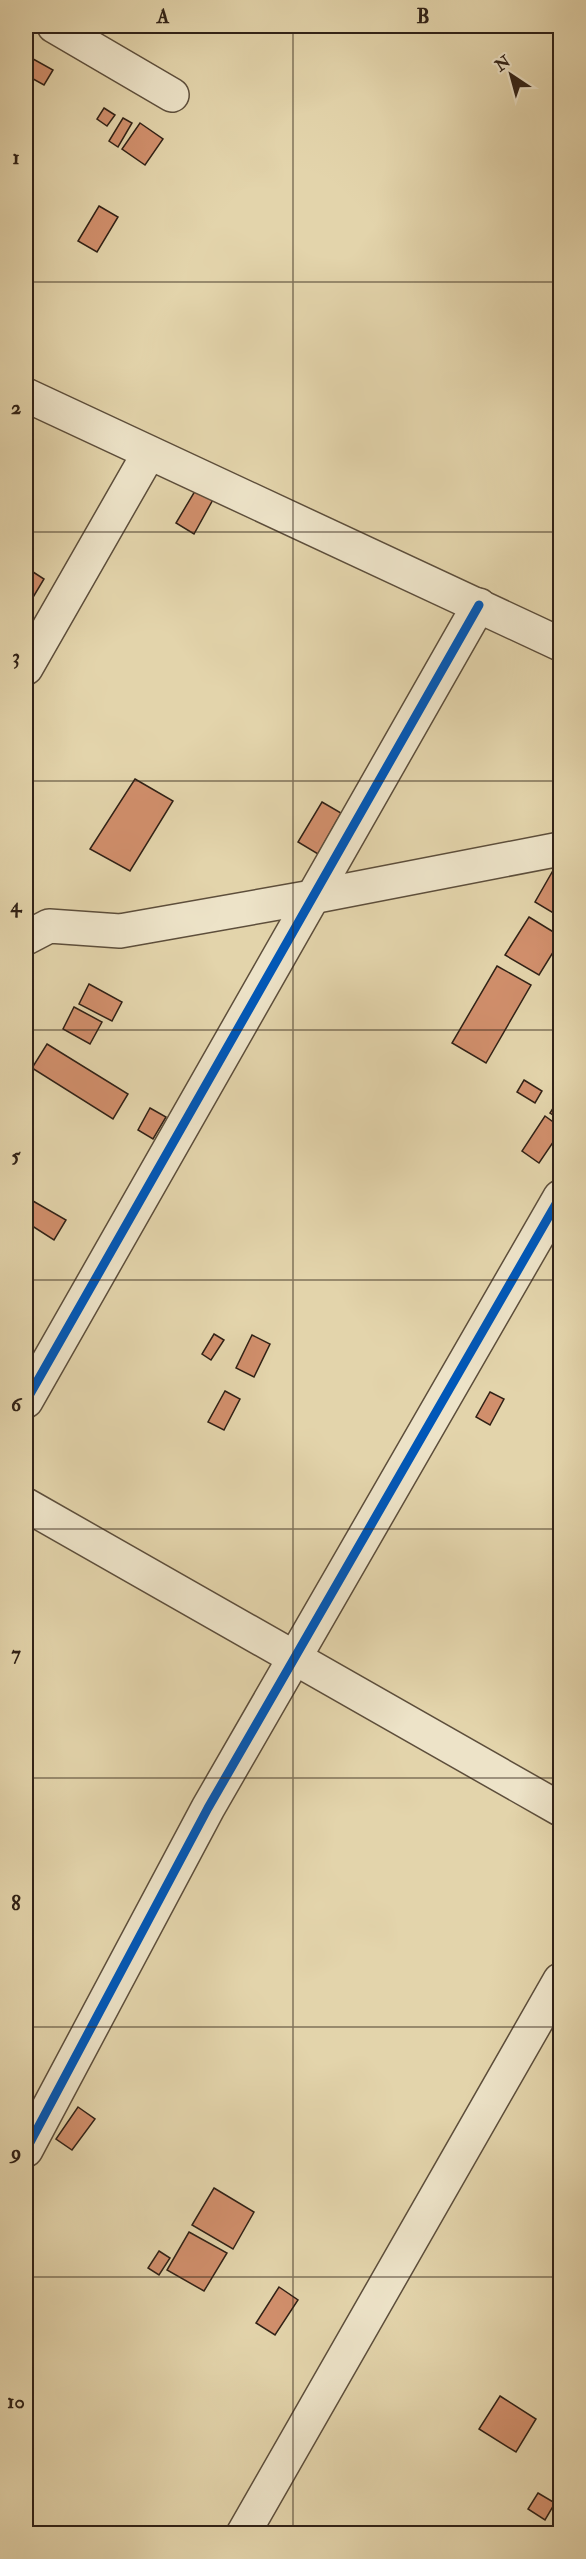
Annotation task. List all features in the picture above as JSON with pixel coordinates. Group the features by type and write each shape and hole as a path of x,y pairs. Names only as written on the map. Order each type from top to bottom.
{"street":[{"path":"54,26 172,95"},
{"path":"26,395 561,644"},
{"path":"26,668 149,453"},
{"path":"26,1401 480,605"},
{"path":"26,938 49,926 120,930 312,897 561,849"},
{"path":"26,2150 208,1809 561,1197"},
{"path":"26,1504 294,1659 561,1809"},
{"path":"243,2534 561,1980"}],"building":[{"path":"26,55 53,70 44,85 26,75"},
{"path":"104,108 115,115 107,126 97,119"},
{"path":"123,118 132,123 118,147 109,141"},
{"path":"140,123 163,139 145,165 122,149"},
{"path":"99,206 118,217 97,252 78,241"},
{"path":"198,486 215,496 194,534 176,523"},
{"path":"30,570 44,579 26,609 26,578"},
{"path":"135,779 173,801 130,871 90,849"},
{"path":"322,802 341,813 318,854 298,842"},
{"path":"555,867 560,870 560,917 535,902"},
{"path":"529,917 560,936 560,941 539,975 505,955"},
{"path":"497,966 531,985 486,1063 452,1043"},
{"path":"89,984 122,1002 112,1021 79,1004"},
{"path":"74,1007 102,1022 90,1044 63,1029"},
{"path":"47,1044 128,1094 113,1119 32,1068"},
{"path":"524,1080 542,1091 535,1103 517,1092"},
{"path":"560,1097 560,1117 559,1119 550,1113"},
{"path":"150,1108 166,1117 153,1139 138,1130"},
{"path":"545,1116 560,1127 560,1132 539,1163 522,1151"},
{"path":"33,1201 66,1220 54,1240 26,1222 26,1215"},
{"path":"214,1334 224,1340 211,1360 202,1354"},
{"path":"252,1335 270,1344 254,1377 236,1368"},
{"path":"225,1391 240,1399 224,1430 208,1422"},
{"path":"490,1392 504,1399 490,1425 476,1417"},
{"path":"78,2107 95,2119 72,2150 56,2139"},
{"path":"214,2188 254,2212 233,2249 192,2225"},
{"path":"189,2232 227,2253 204,2291 167,2270"},
{"path":"159,2251 170,2258 159,2275 148,2268"},
{"path":"279,2287 298,2300 275,2335 256,2323"},
{"path":"500,2396 536,2419 516,2452 479,2429"},
{"path":"538,2493 555,2503 545,2520 528,2509"}],"cycle path":[{"path":"26,1401 479,605"},
{"path":"26,2150 208,1808 560,1197"}]}
